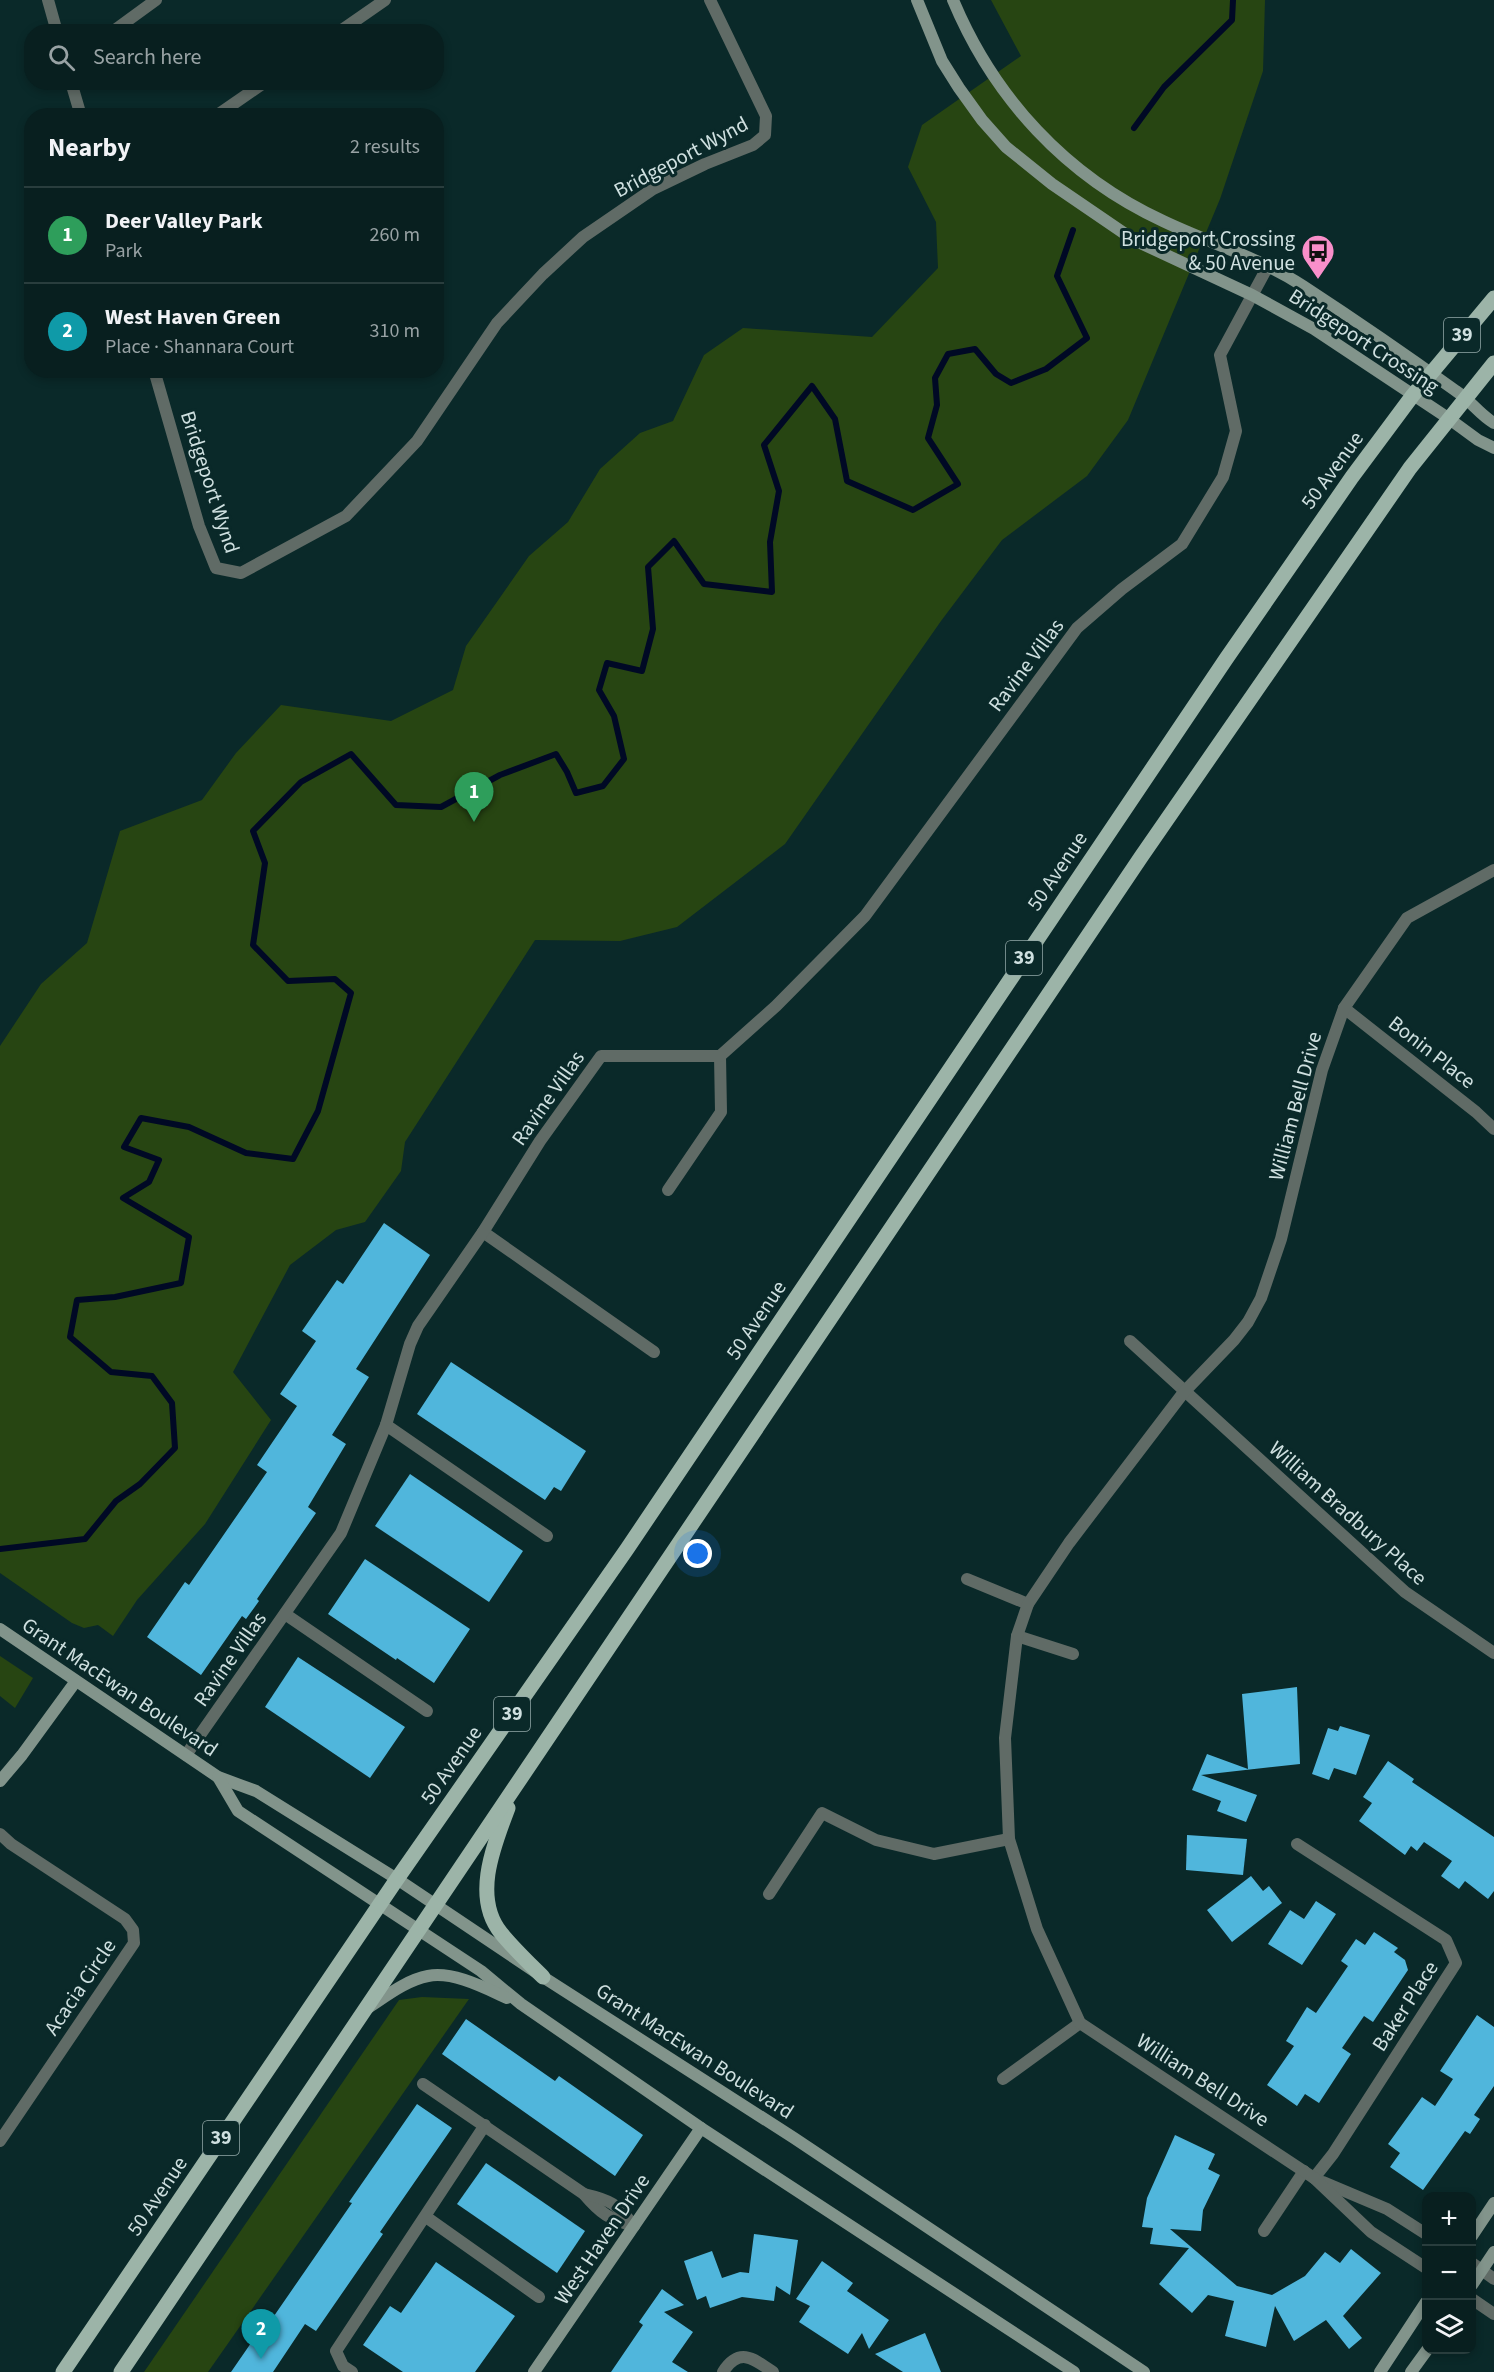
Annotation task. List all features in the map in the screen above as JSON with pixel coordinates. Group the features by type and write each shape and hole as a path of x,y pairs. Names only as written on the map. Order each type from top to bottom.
{"main road":[{"name":"Bridgeport Crossing","path":"917,0 942,61 959,88 982,120 1020,159 1068,196 1134,240 1252,295 1314,329 1478,440 1494,448"},
{"name":"Bridgeport Crossing","path":"953,0 966,31 984,64 1009,99 1043,137 1083,172 1126,201 1162,221 1268,266 1301,285 1466,397 1494,423"},
{"name":"50 Avenue","path":"63,2372 397,1880 627,1549 1226,660 1352,477 1413,395 1494,298"},
{"name":"39","path":"121,2372 1141,857 1371,525 1448,418 1494,363"},
{"name":"Grant MacEwan Boulevard","path":"0,1629 218,1777 256,1791 397,1880 794,2138 1144,2372"},
{"path":"0,1780 22,1755 76,1681"},
{"name":"Grant MacEwan Boulevard","path":"218,1777 238,1811 481,1971 521,2004 701,2128 1074,2372"},
{"path":"517,1784 491,1855 487,1870 487,1888 493,1917 500,1932 543,1977"},
{"path":"363,2011 405,1985 433,1975 468,1980 521,2004"},
{"name":"West Haven Drive","path":"534,2372 701,2128"},
{"path":"1476,2230 1494,2203"},
{"path":"1477,2266 1494,2252"},
{"path":"1380,2372 1422,2308"},
{"path":"1411,2372 1424,2354"}],"street":[{"path":"48,0 55,24"},
{"path":"123,24 156,0"},
{"path":"350,24 385,0"},
{"name":"Bridgeport Wynd","path":"156,378 199,526 216,568 241,573 346,516 417,441 497,323 575,244 653,189 705,164 753,145 765,135 766,116 710,0"},
{"path":"73,90 79,108"},
{"path":"228,108 253,90"},
{"name":"Ravine Villas","path":"186,1755 341,1533 386,1425 410,1344 418,1326 483,1232 540,1141 601,1056 720,1056 776,1006 865,916 1077,628 1182,544 1223,477 1236,432 1220,355 1268,266"},
{"name":"William Bell Drive","path":"1422,2231 1387,2209 1309,2174 1080,2023 1037,1929 1009,1839 1005,1738 1017,1636 1028,1604 1069,1543 1184,1392 1234,1340 1248,1322 1261,1298 1281,1239 1322,1070 1344,1008 1407,918 1494,870"},
{"name":"Bonin Place","path":"1344,1008 1476,1112 1494,1129"},
{"path":"668,1190 721,1112 720,1056"},
{"path":"483,1232 654,1352"},
{"path":"1130,1341 1184,1392"},
{"name":"William Bradbury Place","path":"1184,1392 1405,1592 1494,1653"},
{"path":"386,1425 547,1536"},
{"path":"967,1578 1028,1604"},
{"name":"Ravine Villas","path":"285,1614 426,1711"},
{"path":"1017,1636 1073,1654"},
{"path":"769,1894 822,1813 876,1840 934,1854 1009,1839"},
{"name":"Acacia Circle","path":"0,1834 11,1844 124,1919 133,1930 134,1943 0,2141"},
{"name":"Baker Place","path":"1297,1844 1446,1940 1456,1963 1334,2154 1309,2174"},
{"path":"1003,2079 1080,2023"},
{"path":"423,2084 584,2194 606,2199 620,2207 634,2226"},
{"path":"352,2372 343,2366 336,2350 485,2125"},
{"path":"1264,2231 1309,2174"},
{"name":"William Bell Drive","path":"1309,2174 1371,2232 1422,2265"},
{"path":"426,2217 539,2296"},
{"path":"1477,2266 1494,2279"},
{"path":"1476,2303 1494,2314"},
{"path":"723,2372 729,2361 740,2356 754,2359 773,2372"}],"green space":[{"path":"991,0 1265,0 1263,71 1220,199 1128,420 1087,476 1002,540 941,621 785,844 677,927 620,941 535,940 405,1142 401,1171 365,1222 336,1230 290,1265 233,1372 271,1420 205,1524 137,1600 113,1636 98,1625 84,1628 72,1623 0,1573 0,1046 41,984 87,943 120,831 202,800 236,753 281,705 391,721 453,690 466,646 529,556 568,522 600,469 640,433 673,421 704,355 743,328 872,337 938,268 936,222 908,167 922,125 1021,56"},
{"path":"0,1656 33,1678 15,1708 0,1696"},
{"path":"422,1997 469,1999 208,2372 144,2372 399,2000"}],"building":[{"path":"384,1223 430,1255 356,1369 369,1377 332,1435 346,1444 308,1507 316,1513 257,1599 259,1601 246,1619 242,1616 201,1675 147,1637 185,1582 189,1585 267,1472 257,1465 297,1406 280,1394 316,1341 302,1331 337,1280 343,1284"},
{"path":"451,1362 586,1451 561,1491 554,1487 545,1500 417,1414"},
{"path":"410,1474 523,1551 489,1602 375,1526"},
{"path":"365,1559 470,1629 434,1683 328,1614"},
{"path":"298,1657 405,1727 370,1778 265,1707"},
{"path":"1297,1687 1300,1764 1201,1775 1257,1795 1246,1822 1217,1811 1221,1801 1192,1790 1207,1754 1248,1769 1242,1694"},
{"path":"1340,1726 1370,1735 1356,1775 1334,1768 1329,1780 1312,1774 1328,1728 1338,1731"},
{"path":"1388,1761 1414,1779 1412,1782 1494,1837 1494,1891 1488,1899 1465,1881 1459,1889 1441,1876 1452,1861 1424,1842 1417,1851 1411,1846 1405,1855 1359,1821 1372,1803 1363,1797"},
{"path":"1187,1835 1247,1839 1243,1875 1186,1870"},
{"path":"1251,1876 1263,1891 1269,1886 1282,1903 1232,1942 1207,1910"},
{"path":"1316,1901 1336,1914 1302,1965 1268,1944 1290,1910 1304,1919"},
{"path":"1374,1932 1398,1948 1394,1952 1405,1960 1408,1970 1373,2022 1364,2016 1342,2048 1351,2054 1319,2103 1305,2094 1297,2106 1267,2085 1294,2046 1286,2041 1307,2007 1316,2013 1348,1966 1341,1961 1356,1939 1365,1945"},
{"path":"1477,2015 1494,2027 1494,2086 1474,2115 1480,2119 1470,2134 1465,2131 1423,2190 1390,2167 1400,2153 1388,2144 1422,2097 1435,2106 1453,2079 1440,2071"},
{"path":"466,2019 555,2081 559,2076 643,2135 615,2176 442,2054"},
{"path":"417,2104 452,2128 380,2232 383,2234 316,2331 305,2324 273,2372 231,2372 262,2327 265,2329"},
{"path":"1175,2135 1215,2154 1208,2169 1220,2175 1203,2210 1201,2231 1170,2229 1237,2286 1272,2295 1305,2276 1325,2252 1340,2263 1351,2249 1381,2273 1343,2316 1362,2338 1349,2349 1326,2320 1294,2341 1275,2306 1266,2347 1225,2336 1234,2301 1208,2295 1192,2313 1159,2284 1189,2248 1150,2244 1153,2228 1142,2227 1147,2198"},
{"path":"486,2163 585,2231 557,2273 457,2204"},
{"path":"754,2234 798,2240 790,2295 776,2286 774,2301 742,2297 710,2308 706,2296 697,2300 684,2261 712,2251 722,2278 740,2272 749,2273"},
{"path":"822,2261 853,2283 847,2291 889,2320 869,2349 862,2333 848,2354 799,2322 810,2306 796,2299"},
{"path":"436,2262 515,2316 475,2372 403,2372 363,2345 390,2306 401,2313"},
{"path":"662,2289 684,2305 664,2312 693,2332 672,2362 688,2372 611,2372 643,2325 639,2322"},
{"path":"925,2333 941,2372 903,2372 875,2354"}],"waterway":[{"path":"1134,128 1164,87 1232,20 1233,0"},
{"path":"0,1549 85,1539 116,1501 140,1484 175,1448 172,1403 152,1376 111,1372 70,1337 77,1300 115,1297 181,1283 189,1237 123,1198 149,1182 159,1160 124,1147 141,1118 189,1127 246,1153 293,1159 318,1111 351,993 335,979 288,981 253,945 265,863 253,831 301,782 351,754 396,805 441,807 500,775 556,754 576,793 603,786 624,759 614,716 599,690 607,663 642,671 653,629 648,567 674,541 704,584 772,592 770,542 779,491 764,445 812,386 835,419 847,481 913,510 958,484 928,438 937,405 935,378 948,354 975,349 996,374 1011,383 1046,369 1087,338 1057,276 1073,230"}],"place":[{"name":"Bridgeport Crossing & 50 Avenue","path":"1318,280"},
{"name":"Deer Valley Park","path":"474,822"},
{"name":"West Haven Green","path":"261,2359"}]}
